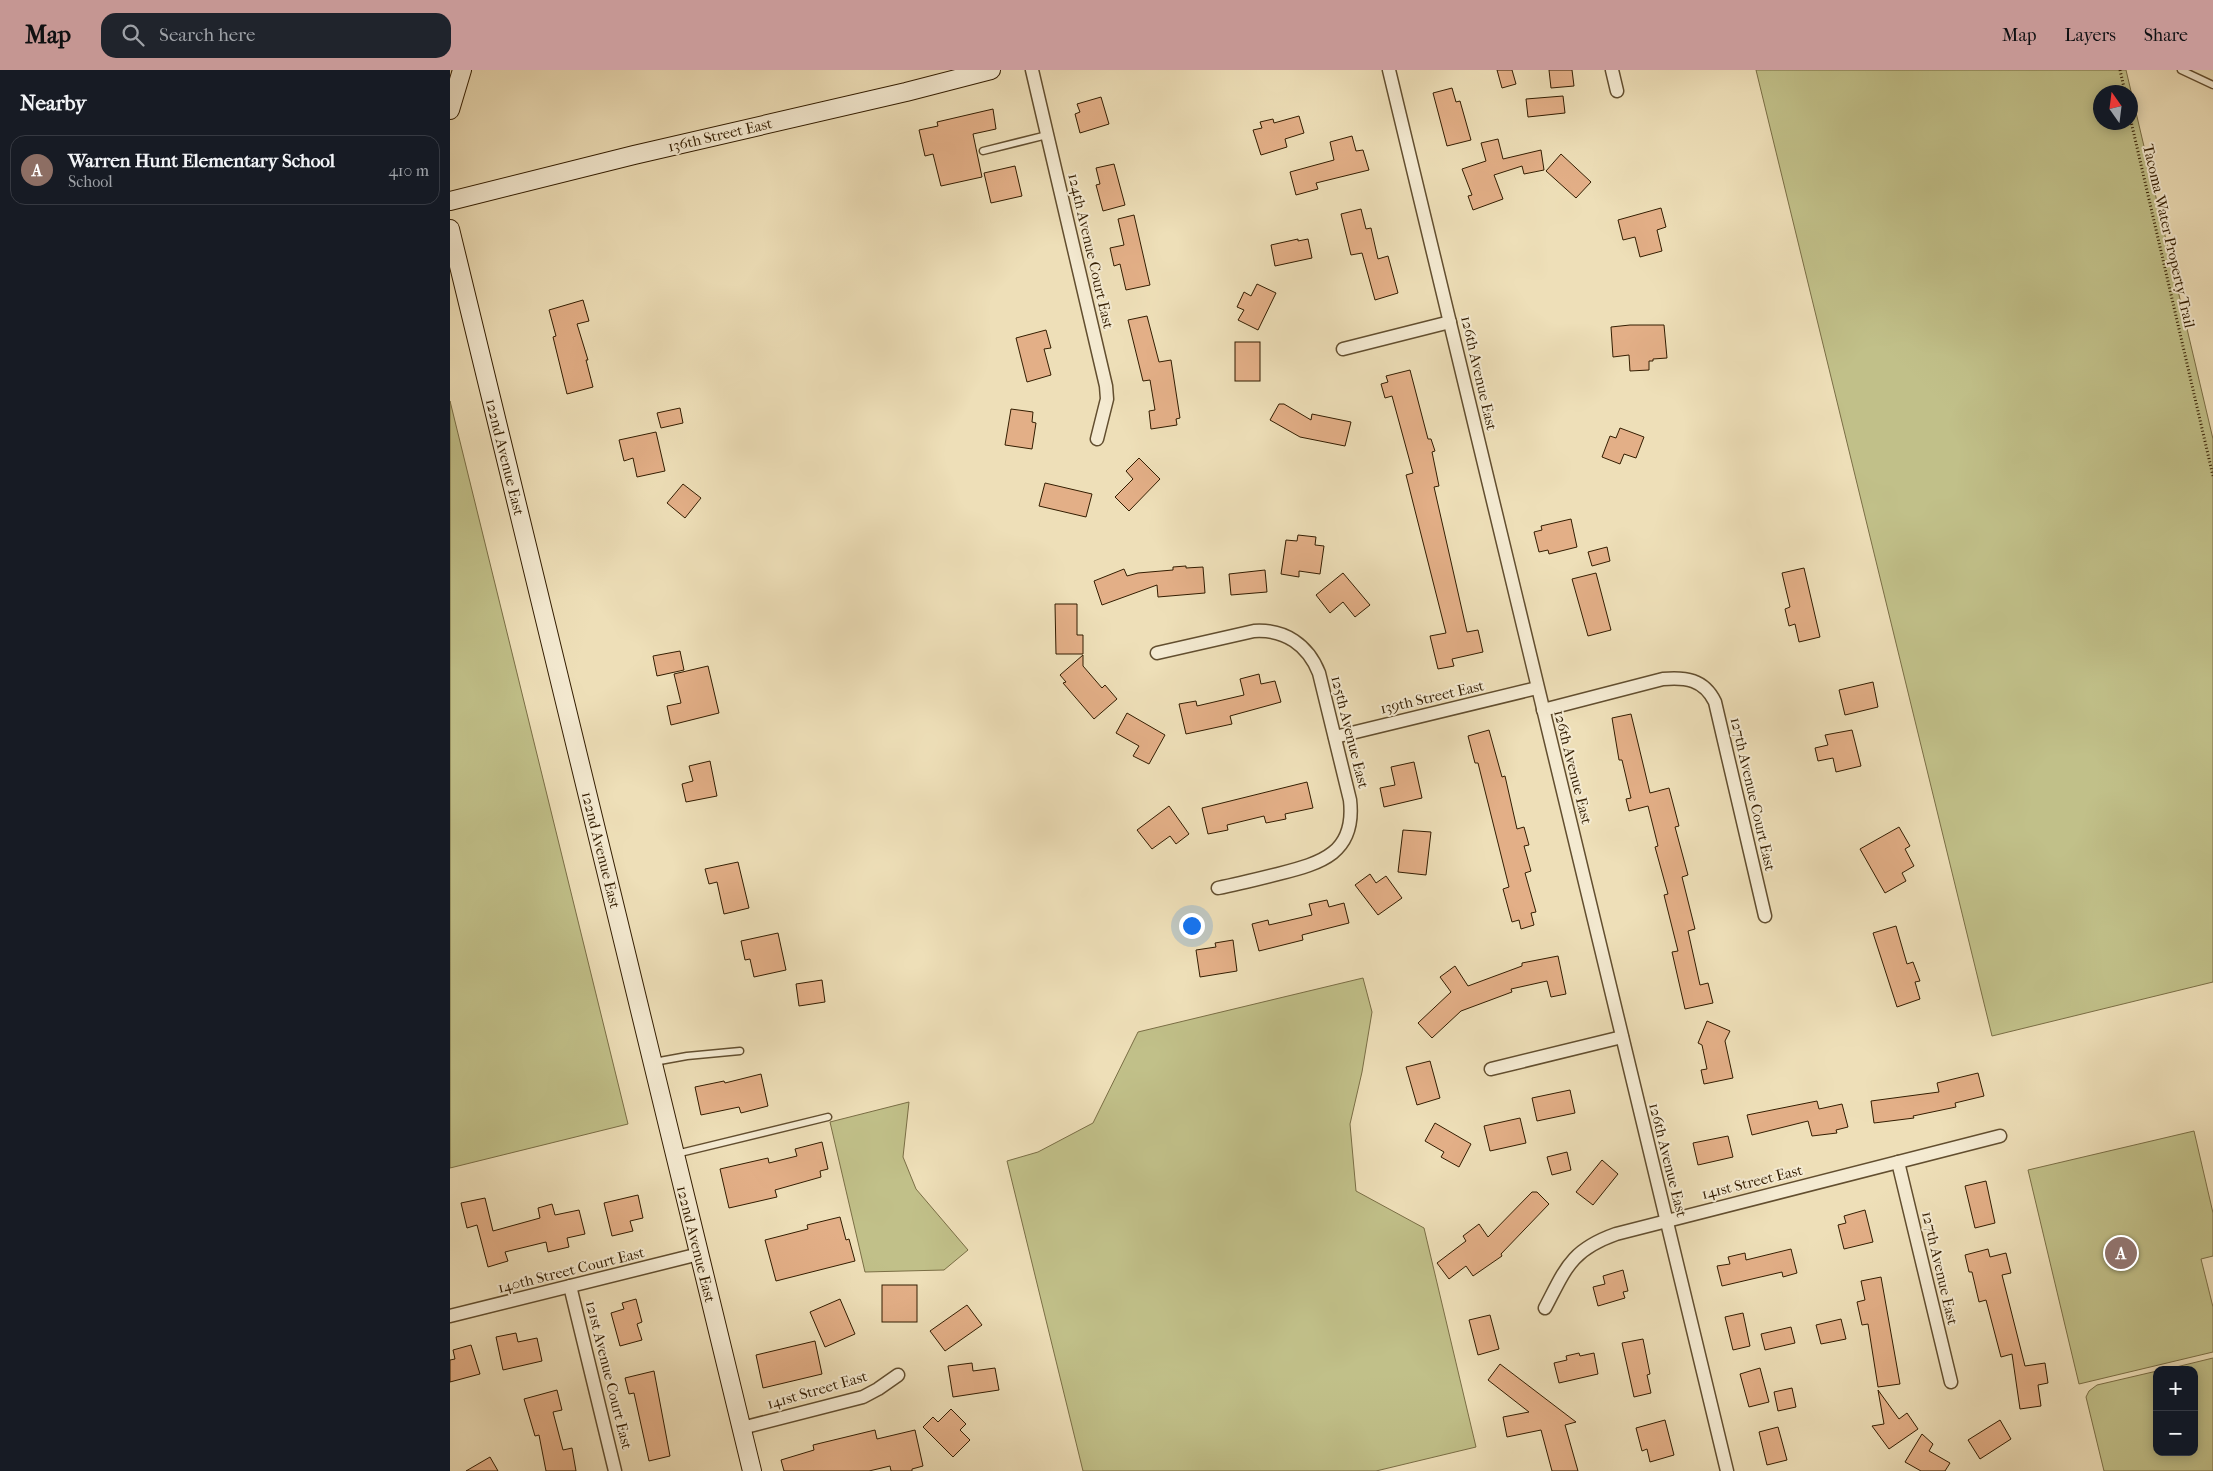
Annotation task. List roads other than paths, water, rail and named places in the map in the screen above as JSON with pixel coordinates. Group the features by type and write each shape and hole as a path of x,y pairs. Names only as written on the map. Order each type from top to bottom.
{"main road":[{"path":"450,110 462,70"},
{"name":"136th Street East","path":"450,201 991,70"},
{"name":"122nd Avenue East","path":"450,229 752,1471"}],"street":[{"name":"124th Avenue Court East","path":"1032,70 1106,386 1107,399 1096,440"},
{"name":"126th Avenue East","path":"1389,70 1727,1471"},
{"path":"1612,70 1617,91"},
{"path":"1343,349 1450,322"},
{"name":"125th Avenue East","path":"1157,653 1254,631 1271,631 1292,638 1310,655 1319,674 1352,816 1347,836 1329,857 1308,867 1218,888"},
{"name":"127th Avenue Court East","path":"1543,710 1663,680 1683,677 1700,684 1712,696 1714,702 1765,916"},
{"name":"139th Street East","path":"1335,737 1537,688"},
{"path":"1491,1069 1622,1037"},
{"name":"141st Street East","path":"1545,1308 1569,1264 1586,1247 1616,1234 2000,1136"},
{"name":"127th Avenue East","path":"1898,1162 1951,1382"},
{"name":"140th Street Court East","path":"450,1316 699,1254"},
{"name":"121st Avenue Court East","path":"570,1286 615,1471"},
{"name":"141st Street East","path":"742,1428 863,1397 878,1389 898,1374"}],"lane":[{"path":"2181,70 2213,85"},
{"path":"983,151 1047,136"},
{"path":"652,1063 687,1056 740,1051"},
{"path":"675,1154 828,1117"}],"place":[{"name":"Warren Hunt Elementary School","path":"2121,1253"}]}
